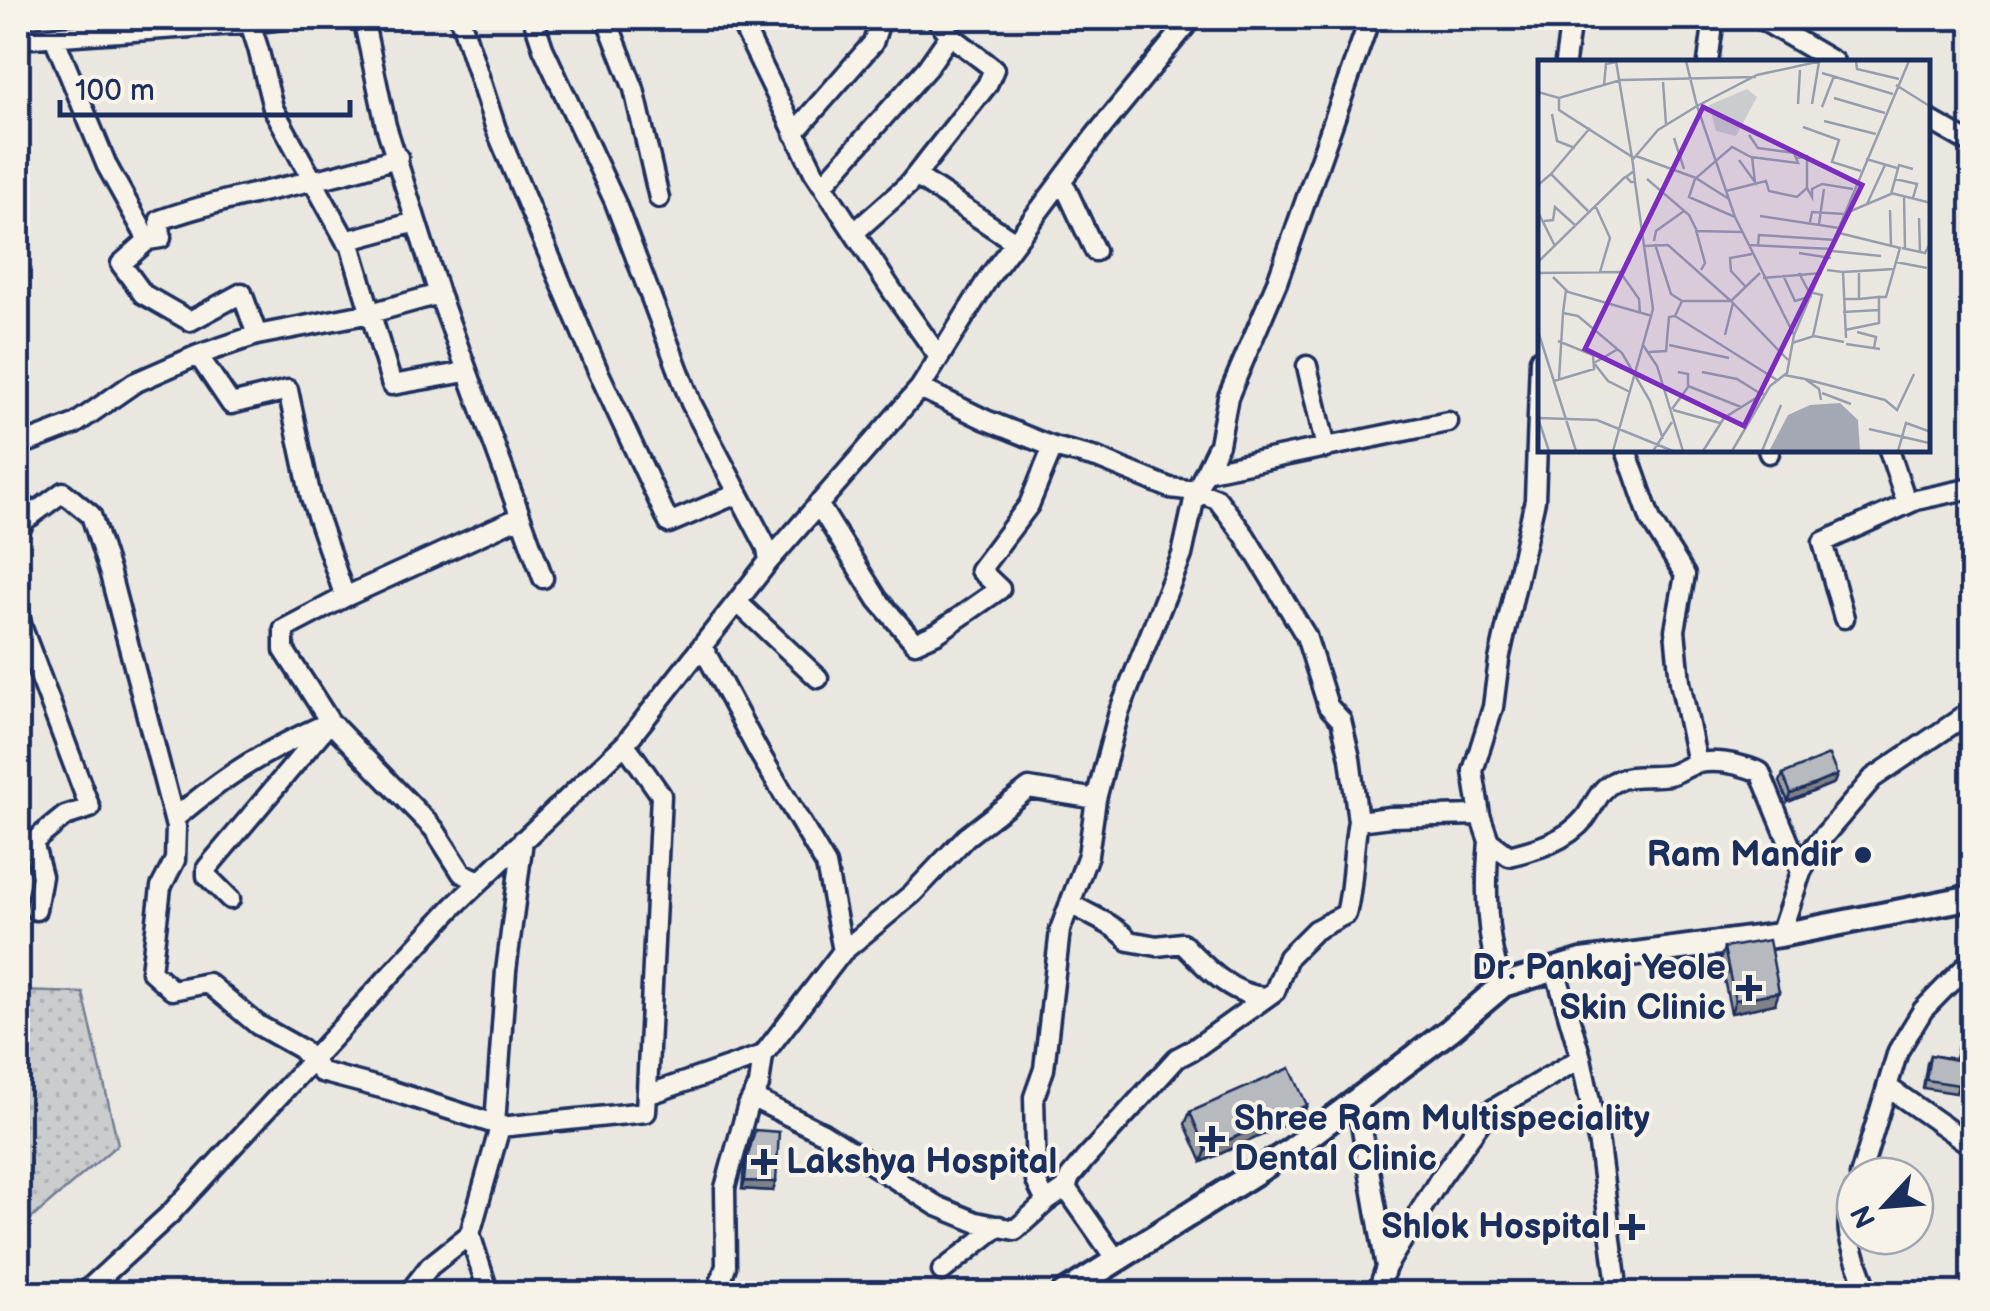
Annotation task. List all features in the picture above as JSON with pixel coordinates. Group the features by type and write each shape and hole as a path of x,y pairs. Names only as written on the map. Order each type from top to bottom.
{"main road":[{"path":"1064,1294 1115,1258 1288,1152 1450,1030 1503,985 1582,961 1780,935 1972,897"}],"street":[{"path":"18,38 54,37 120,25 290,18"},
{"path":"363,18 386,126 438,294 543,578"},
{"path":"460,18 496,129 598,371 669,523 737,494"},
{"path":"533,18 543,48 616,202 691,404 766,548 769,561"},
{"path":"606,18 634,89 659,198"},
{"path":"739,18 823,185 892,292 940,356"},
{"path":"794,133 874,44 881,18"},
{"path":"855,232 916,176 987,85 994,70 950,35 936,18"},
{"path":"83,1294 170,1214 480,881 625,744 769,561 920,388 989,277 1192,18"},
{"path":"1046,1202 1036,1181 1034,1097 1044,1070 1060,930 1088,855 1096,799 1119,712 1182,554 1196,492 1219,444 1228,398 1277,282 1370,18"},
{"path":"1565,60 1571,18"},
{"path":"1708,60 1714,18"},
{"path":"1759,18 1831,60"},
{"path":"247,20 273,108 350,244 392,384 466,372"},
{"path":"823,185 916,80 950,35"},
{"path":"54,37 107,166 148,240"},
{"path":"1930,120 1972,144"},
{"path":"257,335 242,294 190,321 143,294 121,264 148,240 161,238 160,220 346,175 398,157"},
{"path":"916,176 1015,242"},
{"path":"1062,180 1095,251"},
{"path":"346,241 416,222"},
{"path":"18,446 75,424 134,383 198,355 257,335 371,314 438,294"},
{"path":"198,355 230,404 288,390 312,498 345,598"},
{"path":"1307,366 1326,448"},
{"path":"753,1098 823,1133 937,1206 976,1222 1016,1230 1066,1188 1085,1158 1177,1058 1275,991 1288,957 1315,930 1346,914 1358,822 1341,720 1328,706 1306,636 1245,536 1217,499 1170,488 1097,458 1054,447 920,388"},
{"path":"1205,472 1448,422"},
{"path":"1503,985 1493,960 1487,869 1490,841 1480,815 1473,771 1492,707 1536,500 1538,430"},
{"path":"818,504 878,600 915,644 1000,589 980,570 1029,505 1054,447"},
{"path":"1627,452 1651,521 1684,576 1674,630 1697,763"},
{"path":"1890,452 1907,504"},
{"path":"1844,618 1823,542 1907,504 1972,488"},
{"path":"18,532 31,516 63,492 90,515 110,574 174,819 175,860 161,887 152,971 172,990 208,983 258,1025 301,1049 321,1072 498,1126 646,1112 661,794 625,744"},
{"path":"18,498 31,516"},
{"path":"480,881 462,873 434,830 330,722 284,650 284,628 520,518"},
{"path":"737,602 818,678"},
{"path":"18,608 22,628 90,808 65,816 33,842 42,876 36,910"},
{"path":"702,646 758,751 826,865 841,953"},
{"path":"1780,935 1801,872 1815,846 1873,778 1972,711"},
{"path":"174,819 221,779 263,752 330,722"},
{"path":"230,899 207,876 206,868 330,722"},
{"path":"1490,841 1509,856 1540,848 1562,837 1585,818 1599,794 1613,782 1640,775 1668,775 1697,763 1721,762 1760,772 1801,872"},
{"path":"647,1095 762,1055 841,953 912,894 966,836 1029,788 1096,799"},
{"path":"1358,822 1390,817 1480,815"},
{"path":"489,1294 470,1234 498,1126 506,971 523,840"},
{"path":"1070,903 1088,916 1121,930 1129,941 1157,946 1182,943 1245,996 1266,997"},
{"path":"1867,1156 1898,1052 1922,1010 1972,960"},
{"path":"1555,970 1581,1058 1599,1145 1618,1294"},
{"path":"716,1294 726,1266 726,1188 760,1086 762,1055"},
{"path":"1377,1294 1386,1267 1439,1180 1487,1113 1581,1058"},
{"path":"1889,1088 1972,1146"},
{"path":"1357,1100 1386,1267"},
{"path":"1066,1188 1115,1258"},
{"path":"942,1271 998,1226"},
{"path":"408,1294 430,1266 470,1234"},
{"path":"1853,1256 1868,1294"}],"shaded area":[{"path":"18,991 83,993 118,1144 18,1230"}],"building":[{"path":"1829,755 1837,775 1791,794 1783,774"},
{"path":"1769,940 1779,992 1735,1000 1724,948"},
{"path":"1959,1041 1972,1043 1972,1065 1962,1064 1959,1085 1926,1080 1930,1055 1956,1060"},
{"path":"1290,1068 1307,1105 1206,1150 1190,1112"},
{"path":"755,1130 779,1132 776,1182 745,1181"}],"place":[{"name":"Ram Mandir","path":"1863,855"},
{"name":"Dr. Pankaj Yeole Skin Clinic","path":"1749,988"},
{"name":"Shree Ram Multispeciality Dental Clinic","path":"1212,1139"},
{"name":"Lakshya Hospital","path":"764,1162"},
{"name":"Shlok Hospital","path":"1632,1227"}]}
